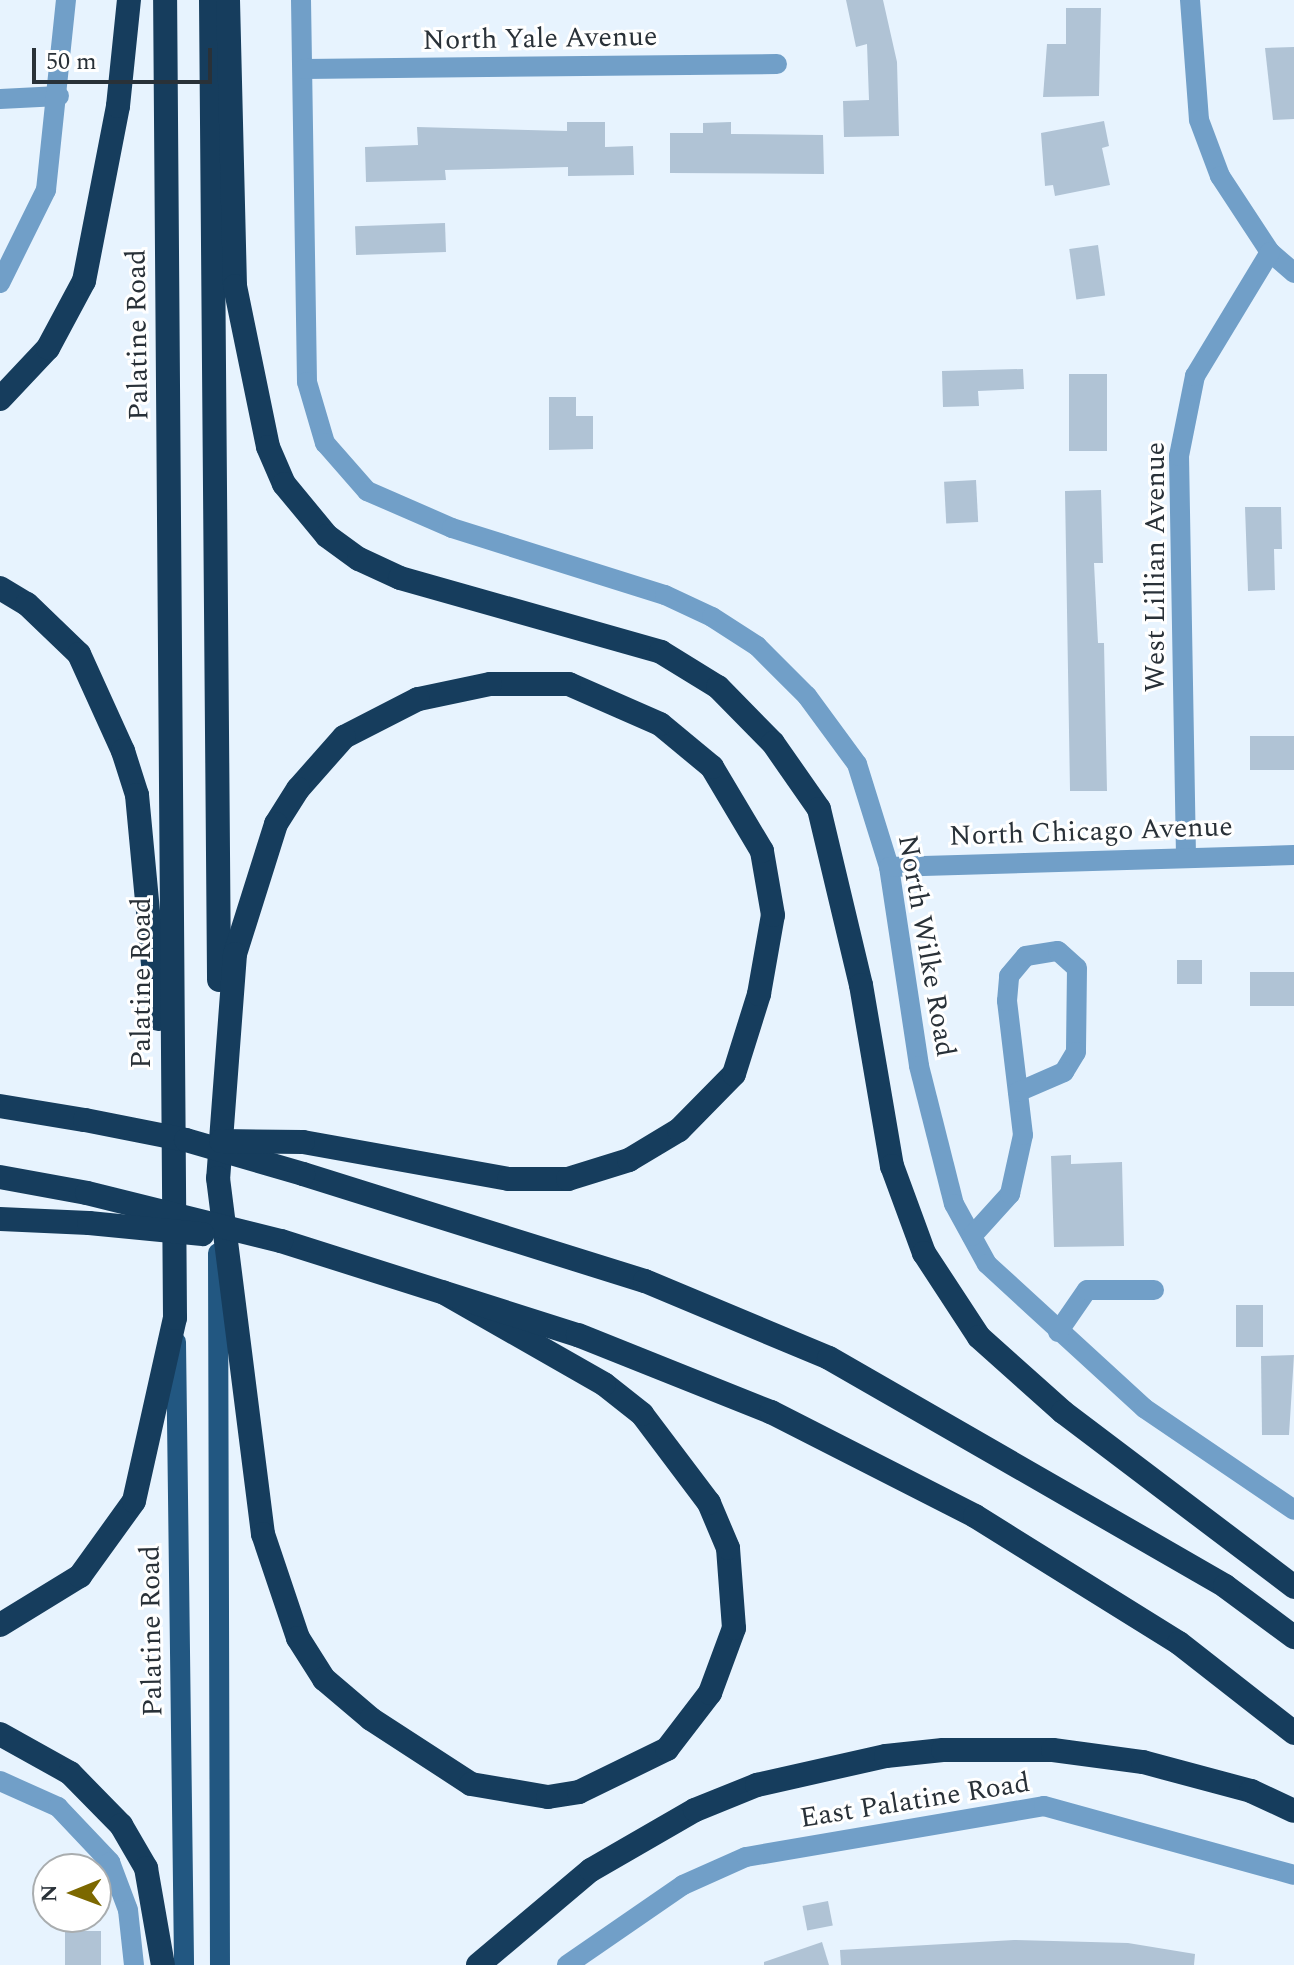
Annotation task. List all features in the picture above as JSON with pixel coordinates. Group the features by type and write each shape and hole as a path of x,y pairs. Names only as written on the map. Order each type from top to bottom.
{"highway":[{"path":"0,399 48,348 84,281 118,106 129,0"},
{"name":"Palatine Road","path":"165,0 175,1318"},
{"path":"211,0 221,744 218,1178 263,1534 298,1638 324,1679 371,1719 471,1784 548,1797 579,1792 667,1749 710,1693 734,1628 728,1548 709,1503 642,1414 604,1384 443,1292"},
{"path":"228,0 235,286 268,447 284,484 327,536 359,559 414,583 661,652 718,687 773,743 819,809 861,985 892,1166 924,1253 979,1337 1063,1412 1294,1587"},
{"path":"0,588 27,604 79,654 102,700 137,795 172,1168"},
{"path":"186,1140 303,1142 509,1179 568,1179 629,1160 679,1130 734,1074 759,994 773,915 762,851 712,767 660,724 569,684 457,687 418,699 344,737 298,789 276,824 235,954 218,1178"},
{"path":"7,1104 186,1140 645,1281 829,1358 1225,1586 1294,1637"},
{"path":"0,1177 87,1193 281,1241 443,1292 705,1382 975,1516 1179,1643 1294,1733"},
{"path":"0,1219 89,1223 281,1241"},
{"path":"0,1625 80,1576 134,1501 175,1318"},
{"path":"0,1734 70,1773 121,1825 146,1868 154,1893 163,1965"},
{"path":"478,1965 591,1870 681,1817 757,1785 843,1764 943,1750 1053,1750 1143,1762 1251,1791 1294,1811"}],"main road":[{"path":"218,1178 220,1965"},
{"name":"Palatine Road","path":"175,1318 184,1965"}],"street":[{"path":"0,283 46,190 59,96 66,0"},
{"name":"North Wilke Road","path":"301,0 307,382 325,443 367,491 452,528 665,595 757,646 807,696 857,764 889,867 919,1066 954,1204 987,1264 1144,1408 1294,1510"},
{"path":"1190,0 1199,120 1220,176 1270,252 1294,273"},
{"name":"North Yale Avenue","path":"304,69 777,64"},
{"path":"0,99 59,96"},
{"name":"West Lillian Avenue","path":"1186,856 1179,456 1195,376 1270,252"},
{"name":"North Chicago Avenue","path":"889,867 1294,855"},
{"path":"972,1236 1010,1194 1023,1135 1018,1092 1009,976 1026,956 1058,951 1077,968 1076,1052 1064,1072 1018,1092"},
{"path":"1058,1332 1087,1290 1154,1290"},
{"path":"0,1781 58,1807 110,1862 128,1910 134,1965"},
{"name":"East Palatine Road","path":"567,1965 683,1885 746,1857 1044,1806 1294,1875"}],"building":[{"path":"846,0 883,0 897,62 899,136 844,137 843,101 869,100 867,44 856,47"},
{"path":"1066,8 1101,8 1099,96 1043,97 1047,44 1066,44"},
{"path":"1294,47 1294,119 1273,120 1265,48"},
{"path":"1104,121 1109,146 1102,148 1110,185 1055,196 1053,185 1045,186 1041,133"},
{"path":"567,122 605,122 605,147 633,146 634,175 568,176 568,167 445,170 446,180 366,182 365,147 418,145 417,127 567,131"},
{"path":"731,122 731,134 823,135 824,174 670,173 670,133 703,133 703,123"},
{"path":"445,223 446,252 356,255 355,226"},
{"path":"1098,245 1105,296 1076,300 1069,249"},
{"path":"1023,369 1024,389 978,391 979,406 943,407 942,371"},
{"path":"1069,374 1107,374 1107,451 1069,451"},
{"path":"549,397 576,397 576,416 593,416 593,449 549,450"},
{"path":"976,480 978,522 946,524 944,482"},
{"path":"1101,490 1103,563 1094,563 1098,643 1104,643 1107,791 1070,791 1065,491"},
{"path":"1245,507 1281,507 1282,549 1274,549 1275,590 1248,591"},
{"path":"1250,736 1294,736 1294,770 1250,770"},
{"path":"1177,960 1202,960 1202,984 1177,984"},
{"path":"1250,972 1294,972 1294,1006 1250,1006"},
{"path":"1071,1155 1071,1164 1122,1162 1124,1246 1054,1247 1051,1156"},
{"path":"1236,1305 1263,1305 1263,1347 1236,1347"},
{"path":"1294,1355 1289,1435 1262,1435 1261,1356"},
{"path":"828,1901 833,1926 807,1931 802,1906"},
{"path":"65,1933 101,1933 101,1965 65,1965"},
{"path":"1014,1940 1128,1943 1195,1954 1194,1965 841,1965 840,1950"},
{"path":"822,1942 829,1965 764,1965 764,1962"}]}
